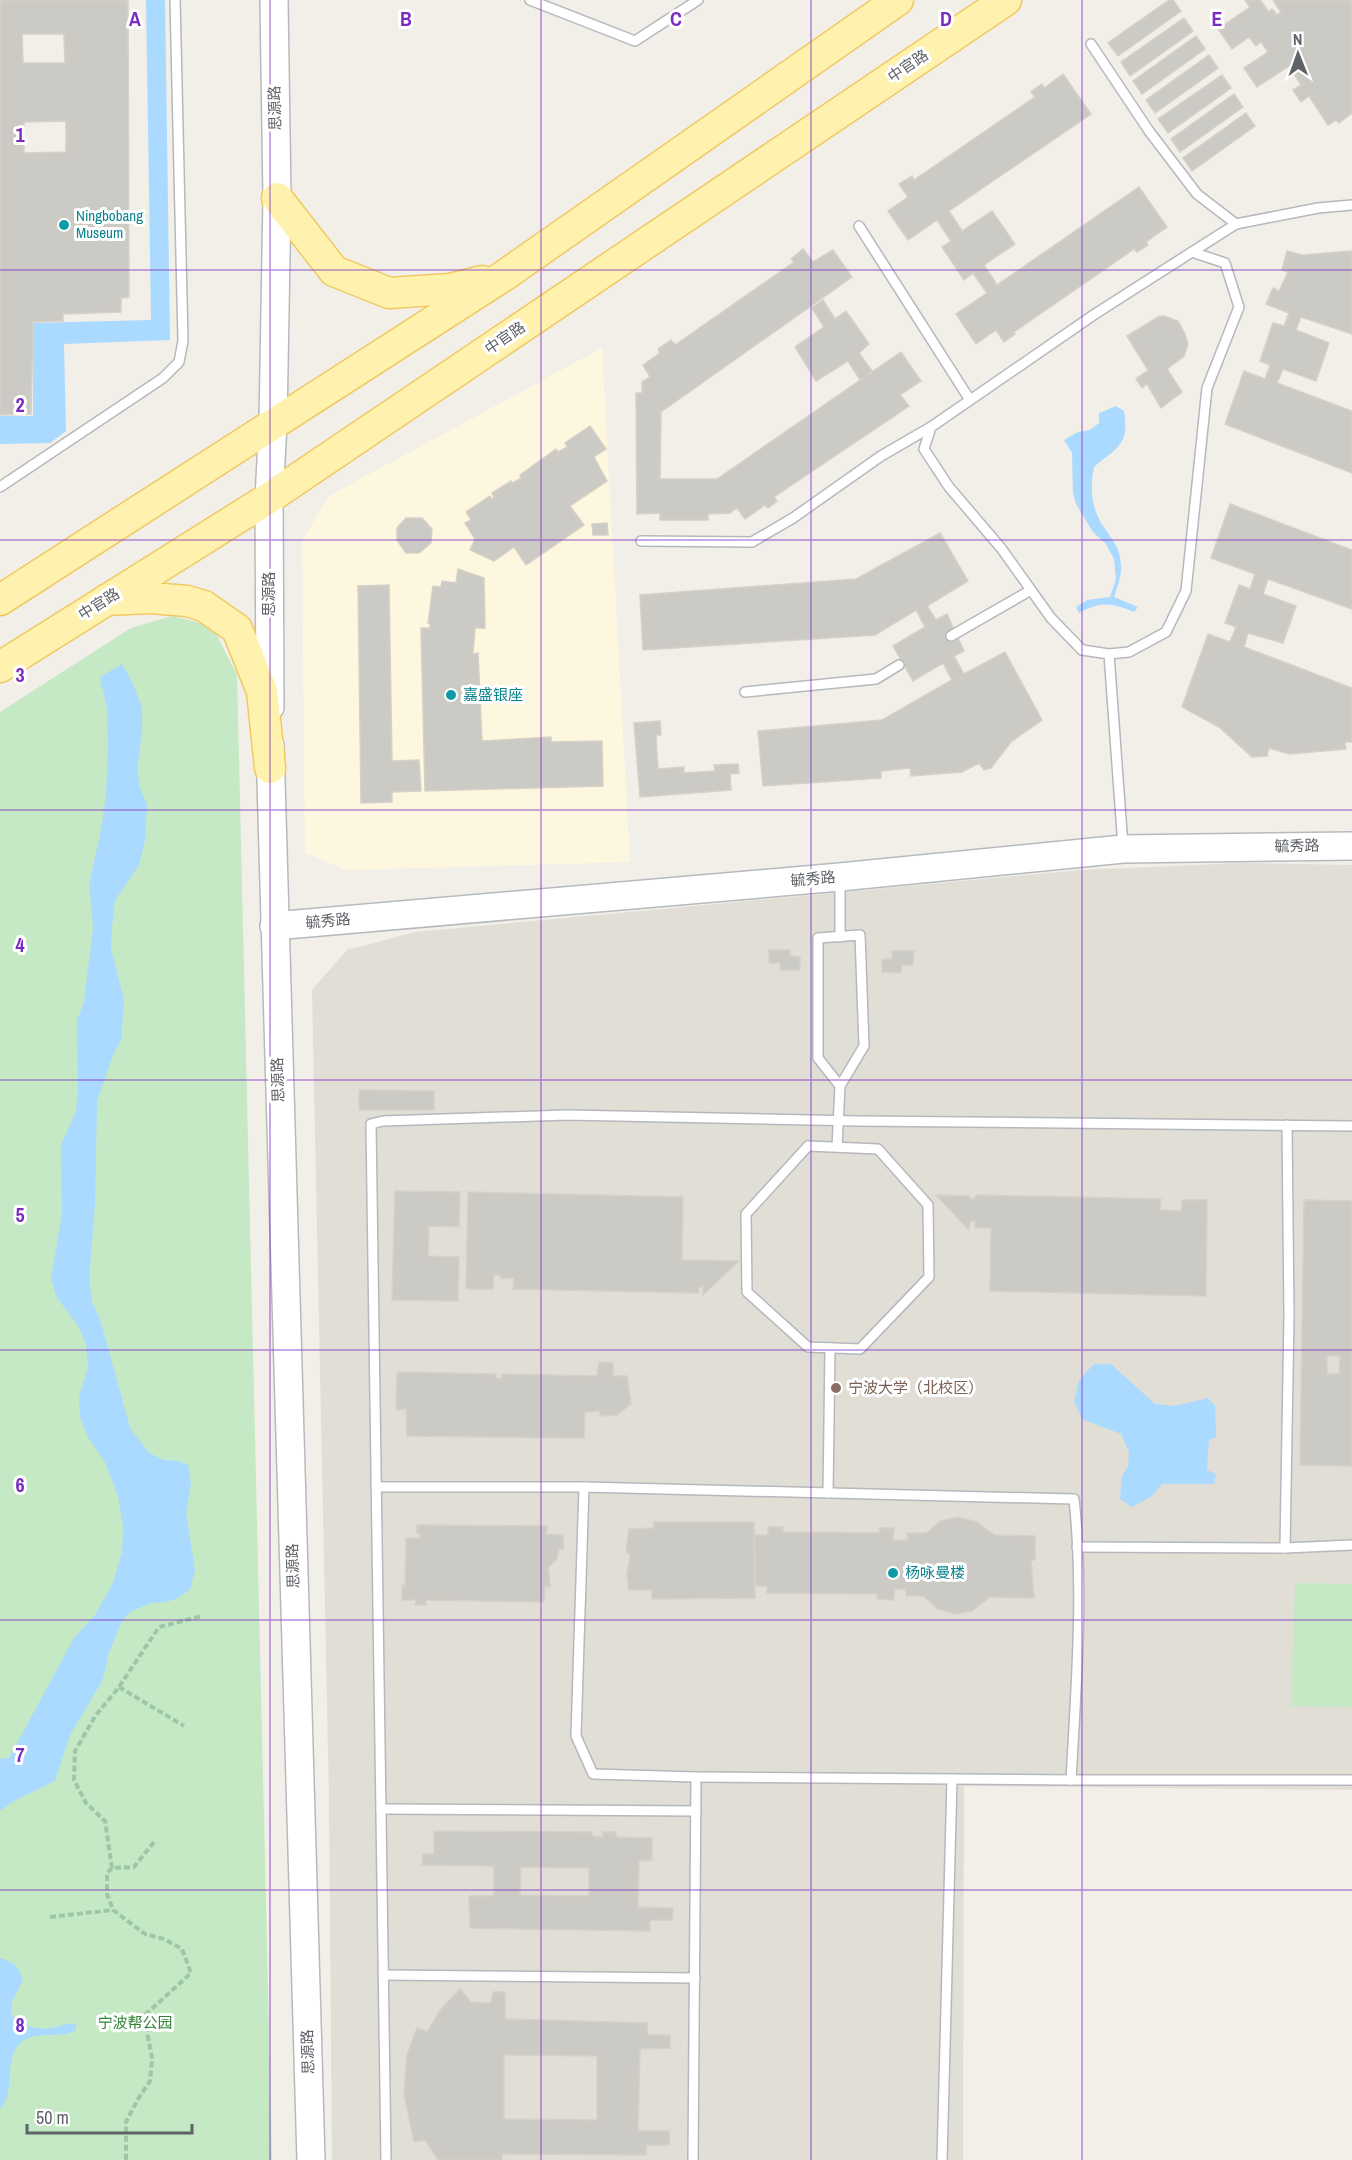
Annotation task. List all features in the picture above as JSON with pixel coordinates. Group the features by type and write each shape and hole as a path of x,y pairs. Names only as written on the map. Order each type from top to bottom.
{"main road":[{"path":"0,600 505,275 898,0"},
{"name":"中官路","path":"0,668 269,498 1006,0"},
{"path":"277,198 334,271 389,292 450,289 505,275"},
{"path":"106,600 150,598 187,602 204,606 237,629 262,691 270,768"}],"street":[{"name":"思源路","path":"274,0 277,198 273,423 269,498 270,768 311,2160"},
{"name":"毓秀路","path":"274,926 840,877 1124,849 1352,846"}],"lane":[{"path":"0,487 163,378 179,362 183,341 176,0"},
{"path":"530,0 636,41 698,0"},
{"path":"1091,44 1149,131 1197,194 1236,224"},
{"path":"641,541 752,542 793,518 881,456 931,427 1095,314 1236,224 1318,208 1352,205"},
{"path":"859,226 970,400"},
{"path":"931,427 924,449 949,487 1001,548 1051,618 1082,650 1108,654 1129,652 1166,632 1186,591 1208,388 1239,307 1225,263 1192,252"},
{"path":"951,636 1031,590"},
{"path":"1108,654 1124,849"},
{"path":"745,692 876,679 899,665"},
{"path":"840,877 840,936"},
{"path":"837,1147 840,1086 864,1046 860,935 818,938 818,1058 840,1086"},
{"path":"386,2160 371,1124 383,1121 567,1115 1352,1126"},
{"path":"1285,1548 1289,1316 1287,1125"},
{"path":"808,1146 878,1149 928,1205 929,1277 860,1349 830,1348 808,1347 747,1292 746,1214 808,1146"},
{"path":"828,1493 830,1348"},
{"path":"376,1487 584,1488 1074,1499 1078,1645 1071,1780"},
{"path":"584,1488 576,1736 593,1774 1071,1780 1352,1780"},
{"path":"1077,1547 1285,1548 1352,1545"},
{"path":"693,2160 696,1777"},
{"path":"942,2160 952,1779"},
{"path":"381,1809 696,1811"},
{"path":"383,1975 695,1978"}],"path":[{"path":"112,1868 105,1821 86,1803 74,1780 75,1751 96,1715 119,1687 159,1627 202,1616"},
{"path":"119,1687 184,1726"},
{"path":"104,2023 144,2016 191,1973 183,1949 164,1939 146,1934 113,1910 107,1894 107,1873 112,1868 134,1867 154,1842"},
{"path":"50,1917 113,1910"},
{"path":"126,2160 126,2122 150,2081 152,2058 144,2016"}],"shaded area":[{"path":"602,348 630,862 346,870 305,853 302,541 329,496"},
{"name":"宁波大学（北校区）","path":"1241,863 1352,865 1352,1790 964,1786 963,2160 332,2160 329,1799 312,990 347,950 415,932 1081,870"}],"green space":[{"name":"宁波帮公园","path":"172,616 212,626 237,675 272,2160 0,2160 0,712 131,628"},
{"path":"1295,1583 1352,1584 1352,1707 1291,1706"}],"water":[{"path":"146,0 165,0 170,340 64,344 66,431 50,443 0,444 0,416 33,416 33,323 151,320"},
{"path":"1116,406 1124,411 1125,432 1120,445 1094,467 1092,496 1101,523 1119,552 1121,573 1114,597 1138,607 1134,612 1113,605 1100,605 1079,613 1076,607 1087,600 1110,597 1116,579 1114,559 1106,544 1093,532 1076,504 1073,493 1072,453 1064,440 1078,432 1090,430 1099,423 1099,413"},
{"path":"122,664 134,686 142,708 142,731 137,770 140,788 147,805 145,841 139,865 115,900 111,949 124,1000 121,1040 113,1055 97,1101 95,1204 89,1280 92,1302 101,1322 130,1428 149,1453 164,1460 178,1461 188,1465 191,1484 186,1513 195,1570 190,1589 180,1597 167,1602 151,1603 132,1611 122,1620 109,1653 102,1681 70,1735 55,1781 14,1801 0,1811 0,1759 9,1758 74,1638 95,1615 113,1583 122,1552 123,1527 118,1496 105,1462 89,1439 80,1417 79,1397 88,1367 86,1344 78,1326 56,1296 51,1278 62,1214 61,1145 76,1111 78,1091 77,1021 84,1002 93,928 89,884 101,831 106,795 107,709 100,677"},
{"path":"1094,1364 1111,1364 1155,1404 1174,1406 1208,1398 1215,1406 1216,1437 1209,1440 1207,1470 1216,1474 1214,1484 1162,1484 1152,1496 1132,1507 1120,1499 1122,1476 1128,1466 1129,1452 1121,1434 1082,1419 1074,1401 1079,1380"},
{"path":"0,1958 15,1965 23,1980 12,2001 11,2014 35,2028 46,2029 76,2024 76,2030 70,2033 30,2037 17,2047 11,2065 8,2093 0,2109"}],"building":[{"name":"Ningbobang Museum","path":"0,0 128,0 129,297 121,298 121,312 63,314 63,321 33,322 31,414 0,415","holes":["22,34 64,34 65,63 23,63","66,121 66,152 24,153 24,122"]},
{"path":"1169,0 1173,0 1181,11 1118,56 1108,43"},
{"path":"1245,0 1260,0 1269,12 1272,9 1277,15 1281,12 1273,0 1352,0 1352,113 1339,123 1336,120 1328,125 1309,96 1301,102 1293,90 1301,85 1289,66 1257,87 1244,68 1268,52 1261,42 1256,46 1249,37 1232,49 1218,29 1250,7"},
{"path":"1184,18 1193,31 1130,76 1121,62"},
{"path":"1196,36 1205,49 1142,94 1133,81"},
{"path":"1209,55 1218,68 1155,113 1146,100"},
{"path":"1063,74 1091,114 949,211 962,231 992,211 1015,244 984,265 997,285 1139,187 1167,227 1146,242 1148,245 1137,252 1134,249 1014,332 1015,334 1004,342 996,330 976,344 956,314 987,293 973,273 964,280 942,247 951,241 937,220 908,240 888,211 908,197 899,184 912,176 914,180 1035,97 1031,92 1042,84 1044,88"},
{"path":"1222,75 1231,88 1168,133 1158,119"},
{"path":"1234,94 1243,107 1180,152 1171,139"},
{"path":"1246,113 1255,126 1192,171 1183,158"},
{"path":"803,249 813,262 833,250 852,277 661,412 660,479 717,479 901,352 921,381 900,395 909,406 774,497 777,501 768,508 765,505 745,519 737,508 730,513 708,514 708,520 660,520 660,513 637,514 636,393 642,393 642,382 650,377 643,365 660,353 658,349 671,340 675,345 794,262 791,259"},
{"path":"1287,251 1302,255 1352,251 1352,334 1301,317 1296,330 1329,343 1316,381 1283,369 1277,383 1352,411 1352,473 1225,424 1244,371 1265,379 1270,365 1260,361 1273,323 1284,326 1289,313 1266,304 1273,288 1279,291 1288,272 1282,270"},
{"path":"823,300 835,319 846,311 869,344 859,353 872,371 860,380 848,361 816,381 795,347 824,327 812,308"},
{"path":"1164,316 1178,321 1188,344 1184,356 1167,369 1182,392 1161,408 1147,384 1142,388 1136,379 1148,370 1127,336 1158,317"},
{"path":"590,426 606,449 594,457 607,481 570,506 584,525 526,565 514,547 494,561 470,550 475,539 465,523 471,520 466,512 490,496 492,499 494,497 492,493 511,481 513,483 521,478 520,475 556,449 558,452 567,447 565,443"},
{"path":"1230,504 1352,550 1352,609 1268,579 1263,594 1296,606 1283,643 1248,633 1244,647 1352,688 1352,742 1345,742 1346,749 1289,754 1269,748 1267,756 1252,757 1219,727 1182,707 1208,634 1230,642 1236,627 1225,623 1239,585 1250,589 1255,574 1211,558"},
{"path":"406,518 422,518 432,529 431,543 419,553 406,553 397,540 397,528"},
{"path":"607,523 608,535 593,535 592,524"},
{"path":"940,533 968,581 927,606 936,620 947,614 964,651 954,656 964,674 1005,652 1042,720 1011,742 991,768 984,770 979,763 962,772 911,776 910,768 881,771 881,778 763,786 758,731 882,720 952,680 943,663 913,681 893,646 925,627 916,610 875,635 643,650 640,595 856,579"},
{"name":"嘉盛银座","path":"458,569 484,578 485,628 475,628 473,654 478,653 482,741 551,737 551,742 602,741 603,786 425,791 421,628 430,628 430,623 428,623 433,586 441,587 442,581 456,583"},
{"path":"389,585 392,761 419,760 421,791 392,792 392,802 361,803 358,586"},
{"path":"660,721 661,735 656,735 658,769 684,767 684,773 715,771 714,765 738,764 739,773 730,774 731,790 640,797 634,723"},
{"path":"769,950 790,950 790,956 800,957 800,970 780,970 780,963 769,963"},
{"path":"892,951 914,951 913,965 902,965 901,973 882,972 882,959 892,959"},
{"path":"359,1090 434,1091 434,1110 359,1110"},
{"path":"395,1191 460,1192 459,1227 429,1226 428,1256 459,1257 458,1301 392,1300"},
{"path":"468,1192 683,1197 682,1260 739,1261 703,1295 703,1286 699,1287 698,1293 513,1289 514,1278 500,1279 501,1275 494,1275 493,1289 466,1289"},
{"path":"936,1195 969,1196 970,1199 975,1199 976,1195 1161,1199 1160,1210 1181,1211 1182,1200 1207,1200 1206,1296 990,1291 991,1228 975,1228 975,1221 970,1221 969,1230"},
{"path":"1304,1200 1352,1201 1352,1466 1300,1465","holes":["1327,1356 1340,1356 1339,1374 1327,1374"]},
{"path":"599,1362 613,1363 613,1376 627,1376 631,1404 617,1415 600,1416 600,1411 585,1412 584,1438 407,1436 406,1409 396,1410 397,1372 496,1374 495,1378 502,1378 502,1374 597,1376"},
{"name":"杨咏曼楼","path":"958,1517 977,1522 994,1535 1035,1536 1035,1560 1031,1560 1034,1598 990,1597 972,1611 955,1614 938,1609 923,1596 906,1596 906,1589 894,1589 894,1600 877,1599 877,1594 767,1593 767,1586 755,1586 754,1535 768,1535 768,1527 783,1527 783,1532 879,1533 880,1528 894,1528 893,1540 908,1540 907,1533 926,1533 941,1521"},
{"path":"654,1522 754,1522 755,1598 652,1599 652,1590 629,1590 627,1575 630,1555 626,1551 629,1529 654,1528"},
{"path":"417,1525 547,1526 546,1534 563,1535 564,1549 559,1549 557,1559 548,1568 550,1587 545,1586 544,1602 426,1600 426,1605 415,1605 416,1600 402,1600 402,1585 405,1585 406,1538 420,1538"},
{"path":"434,1831 592,1832 592,1836 603,1837 602,1832 616,1832 616,1837 652,1838 652,1860 639,1861 638,1907 673,1908 672,1920 650,1920 650,1931 470,1928 469,1896 494,1896 494,1866 422,1865 423,1854 434,1854","holes":["521,1867 589,1868 589,1896 520,1895"]},
{"path":"460,1989 471,2002 491,2003 493,1992 505,1992 505,2019 647,2023 648,2035 670,2035 670,2048 640,2049 638,2131 669,2131 670,2145 646,2145 646,2155 502,2154 502,2160 438,2160 425,2140 414,2142 404,2094 407,2055 417,2028 427,2032 441,2009","holes":["504,2055 597,2056 597,2120 504,2119"]}],"place":[{"name":"Ningbobang Museum","path":"64,225"},
{"name":"嘉盛银座","path":"451,695"},
{"name":"宁波大学（北校区）","path":"836,1388"},
{"name":"杨咏曼楼","path":"893,1573"}]}
